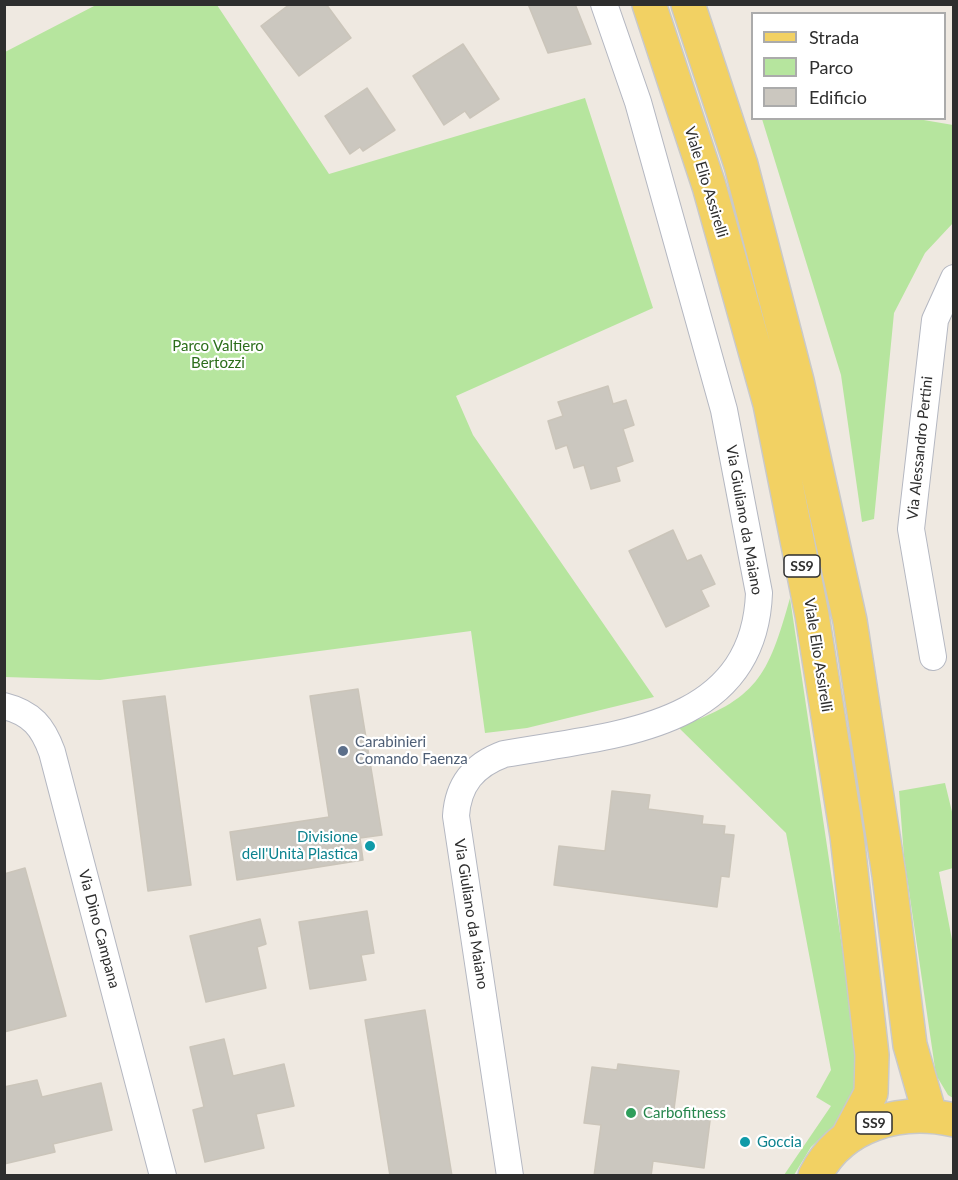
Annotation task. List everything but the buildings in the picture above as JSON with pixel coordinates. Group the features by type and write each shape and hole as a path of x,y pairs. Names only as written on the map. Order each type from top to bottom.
{"main road":[{"name":"Viale Elio Assirelli","path":"649,4 709,186 771,404 812,615 847,836 872,1055 871,1093 847,1138"},
{"name":"SS9","path":"688,4 741,165 797,381 848,609 889,874 910,1045 942,1118 900,1116 872,1124 847,1138 821,1163 815,1176"}],"street":[{"name":"Via Giuliano da Maiano","path":"510,1176 456,816 457,799 476,769 496,757 644,728 688,710 732,677 750,645 759,611 759,593 724,410 638,102 604,4"},
{"name":"Via Alessandro Pertini","path":"933,657 911,529 944,322 954,278"},
{"name":"Via Dino Campana","path":"4,706 34,718 46,734 163,1176"}],"green space":[{"name":"Parco Valtiero Bertozzi","path":"96,5 217,5 329,174 585,98 653,308 456,396 473,435 654,697 527,728 485,733 471,631 100,680 5,677 5,52"},
{"path":"762,120 924,120 953,125 953,223 925,253 894,313 874,519 862,522 841,375"},
{"path":"790,598 861,1074 845,1116 811,1147 794,1175 784,1175 831,1106 816,1097 831,1070 786,833 678,727 726,706 755,682 774,648"},
{"path":"945,783 953,816 953,868 939,872 953,945 953,1098 948,1095 936,1075 904,857 899,791"}],"place":[{"name":"Carabinieri Comando Faenza","path":"343,751"},
{"name":"Divisione dell'Unità Plastica","path":"370,846"},
{"name":"Carbofitness","path":"631,1113"},
{"name":"Goccia","path":"745,1142"}]}
